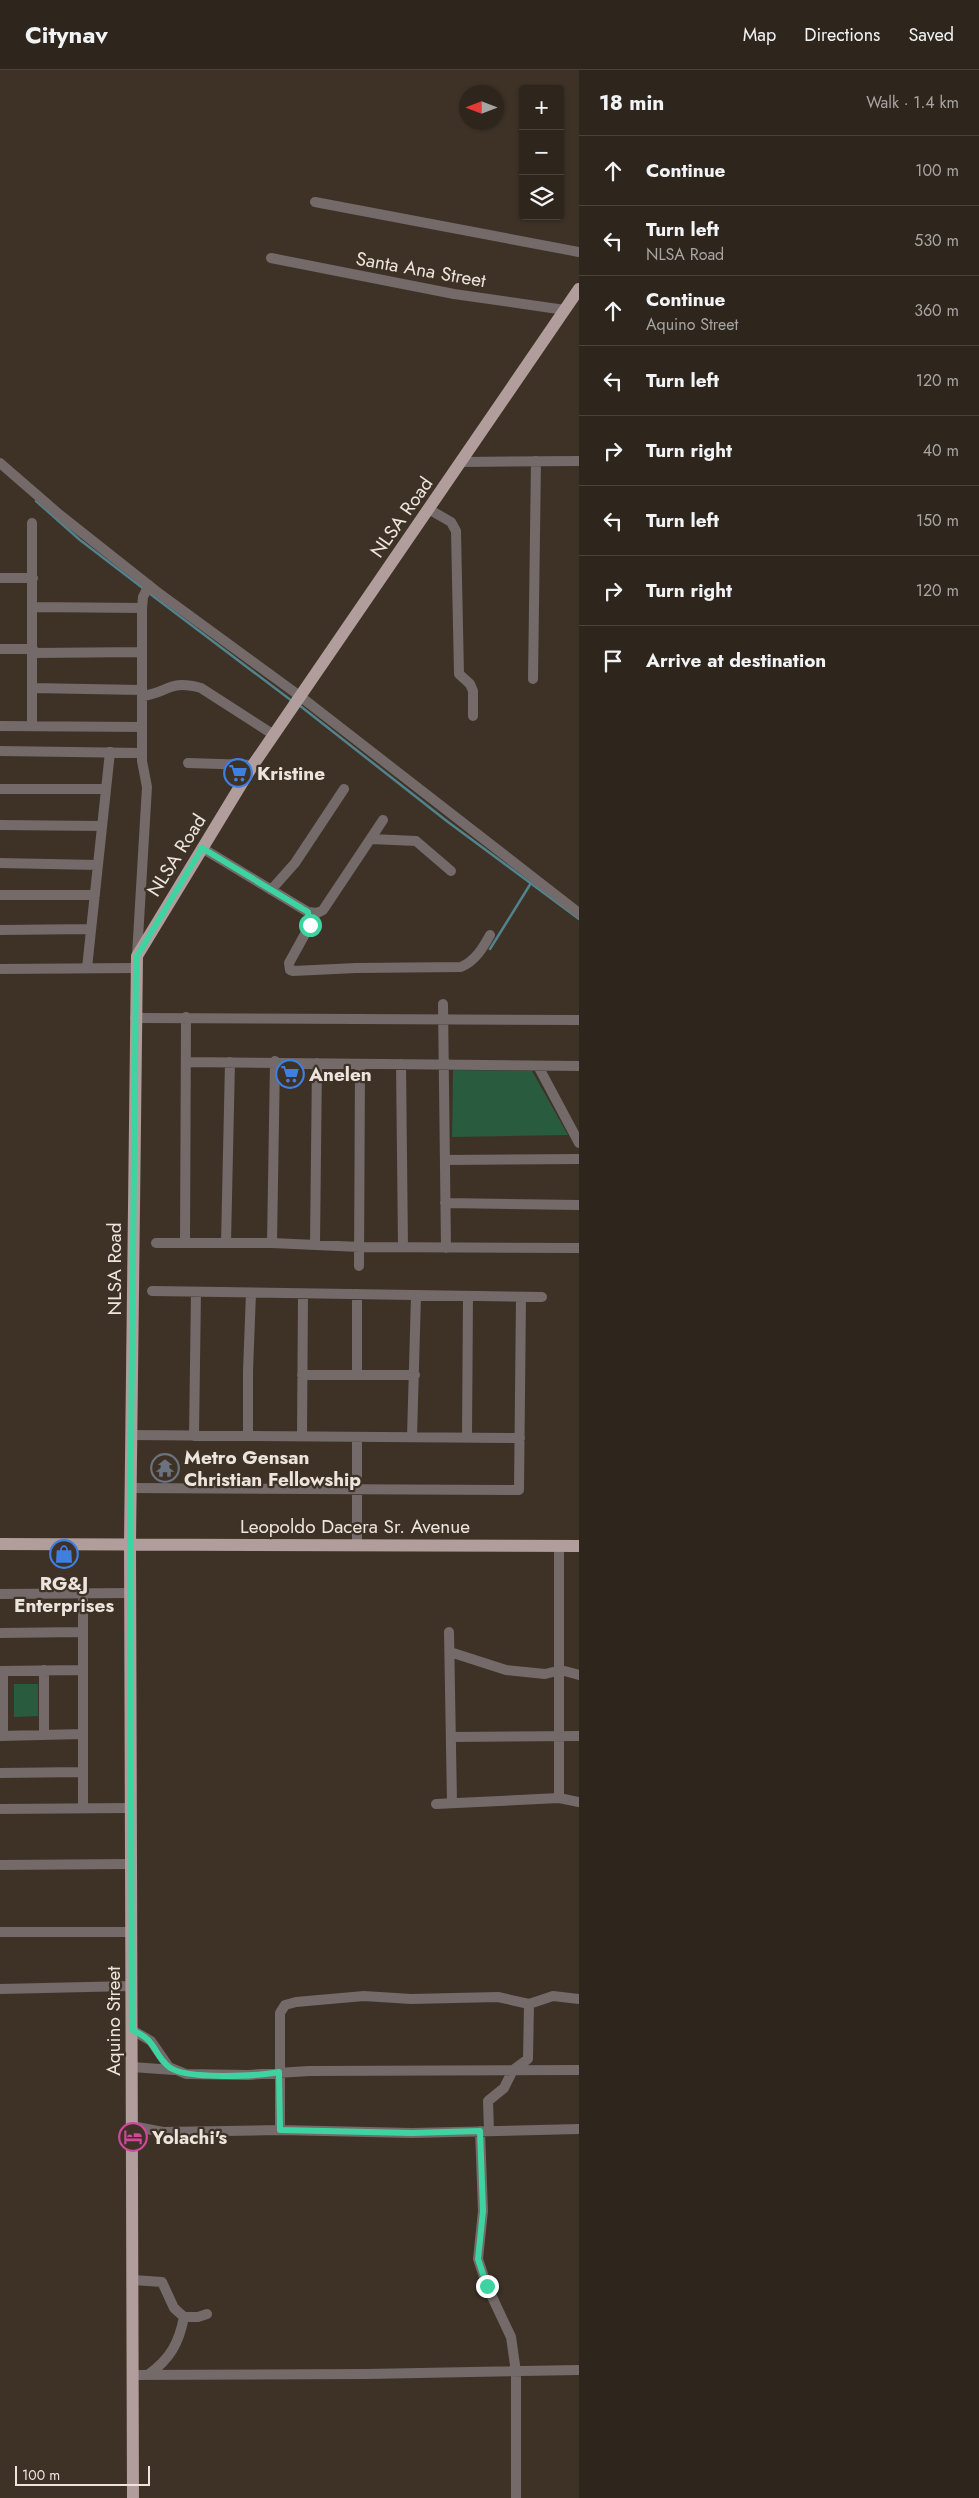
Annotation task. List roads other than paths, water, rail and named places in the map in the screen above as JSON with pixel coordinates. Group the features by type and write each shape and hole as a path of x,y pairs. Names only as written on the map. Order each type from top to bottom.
{"main road":[{"name":"NLSA Road","path":"130,1543 136,962 253,765 430,510 579,289"},
{"name":"Aquino Street","path":"130,1543 133,2498"},
{"name":"Leopoldo Dacera Sr. Avenue","path":"0,1544 579,1546"}],"street":[{"path":"315,202 579,252"},
{"name":"Santa Ana Street","path":"271,258 445,292 565,310"},
{"path":"533,679 536,461"},
{"path":"462,462 579,461"},
{"path":"0,463 60,514 145,595 298,701 579,913"},
{"path":"430,510 451,522 456,531 459,674 470,684 473,691 473,716"},
{"path":"32,523 32,725"},
{"path":"0,578 33,578"},
{"path":"33,607 145,595"},
{"path":"0,969 87,968 136,962 148,787 142,767 142,652 145,595"},
{"path":"0,649 142,652"},
{"path":"32,688 142,693 150,695 175,685 190,685 201,688 274,735"},
{"path":"0,726 142,727"},
{"path":"0,751 142,753"},
{"path":"87,968 110,752"},
{"path":"188,763 253,765"},
{"path":"0,788 106,789"},
{"path":"271,890 295,863 344,789"},
{"path":"202,848 308,912 317,913 323,910 382,820"},
{"path":"0,825 102,826"},
{"path":"370,839 416,841 451,871"},
{"path":"0,863 98,865"},
{"path":"0,895 95,895"},
{"path":"308,912 310,925 289,963 290,970 293,971 461,967 483,949 490,935"},
{"path":"0,930 91,930"},
{"path":"443,1004 446,1248"},
{"path":"185,1243 186,1017"},
{"path":"135,1018 579,1020"},
{"path":"187,1062 579,1066"},
{"path":"226,1243 230,1062"},
{"path":"272,1243 275,1062"},
{"path":"315,1244 317,1063"},
{"path":"359,1266 360,1064"},
{"path":"401,1064 403,1247"},
{"path":"538,1066 579,1143"},
{"path":"445,1160 579,1159"},
{"path":"445,1203 579,1205"},
{"path":"156,1243 272,1243 360,1247 579,1248"},
{"path":"152,1291 542,1298"},
{"path":"194,1436 196,1292"},
{"path":"248,1436 251,1293"},
{"path":"302,1436 303,1294"},
{"path":"357,1294 357,1375"},
{"path":"412,1437 416,1296"},
{"path":"467,1437 468,1296"},
{"path":"131,1488 519,1490 521,1297"},
{"path":"302,1375 415,1375"},
{"path":"132,1435 520,1438"},
{"path":"357,1437 357,1544"},
{"path":"559,1546 561,1670 558,1736 559,1798"},
{"path":"0,1594 131,1593"},
{"path":"83,1594 83,1808"},
{"path":"0,1633 82,1632"},
{"path":"449,1632 452,1803"},
{"path":"450,1652 506,1670 545,1674 561,1670 579,1675"},
{"path":"44,1670 44,1734"},
{"path":"82,1670 1,1671 2,1735 82,1734"},
{"path":"452,1738 579,1736"},
{"path":"0,1773 82,1772"},
{"path":"436,1804 559,1798 579,1802"},
{"path":"0,1809 131,1808"},
{"path":"0,1865 132,1864"},
{"path":"0,1932 132,1932"},
{"path":"0,1989 132,1986"},
{"path":"280,2130 280,2013 285,2005 364,1996 411,2000 498,1997 529,2004 553,1996 579,1999"},
{"path":"516,2498 516,2372 508,2329 495,2305 478,2259 483,2211 484,2131 488,2101 504,2088 513,2070 528,2059 529,2004"},
{"path":"132,2030 151,2040 162,2059 175,2070"},
{"path":"132,2067 175,2070 186,2074 248,2075 279,2072 579,2070"},
{"path":"132,2126 162,2132 280,2130 359,2133 579,2129"},
{"path":"133,2280 162,2282 174,2308 184,2317 207,2314"},
{"path":"149,2374 159,2367 177,2346 184,2317"},
{"path":"133,2374 579,2370"}],"waterway":[{"path":"36,501 80,540 144,589"},
{"path":"149,593 292,701"},
{"path":"299,705 448,822 579,919"},
{"path":"490,949 531,883"}],"place":[{"name":"Kristine","path":"238,773"},
{"name":"Anelen","path":"290,1074"},
{"name":"Metro Gensan Christian Fellowship","path":"165,1468"},
{"name":"RG&J Enterprises","path":"64,1554"},
{"name":"Yolachi's","path":"133,2137"}]}
